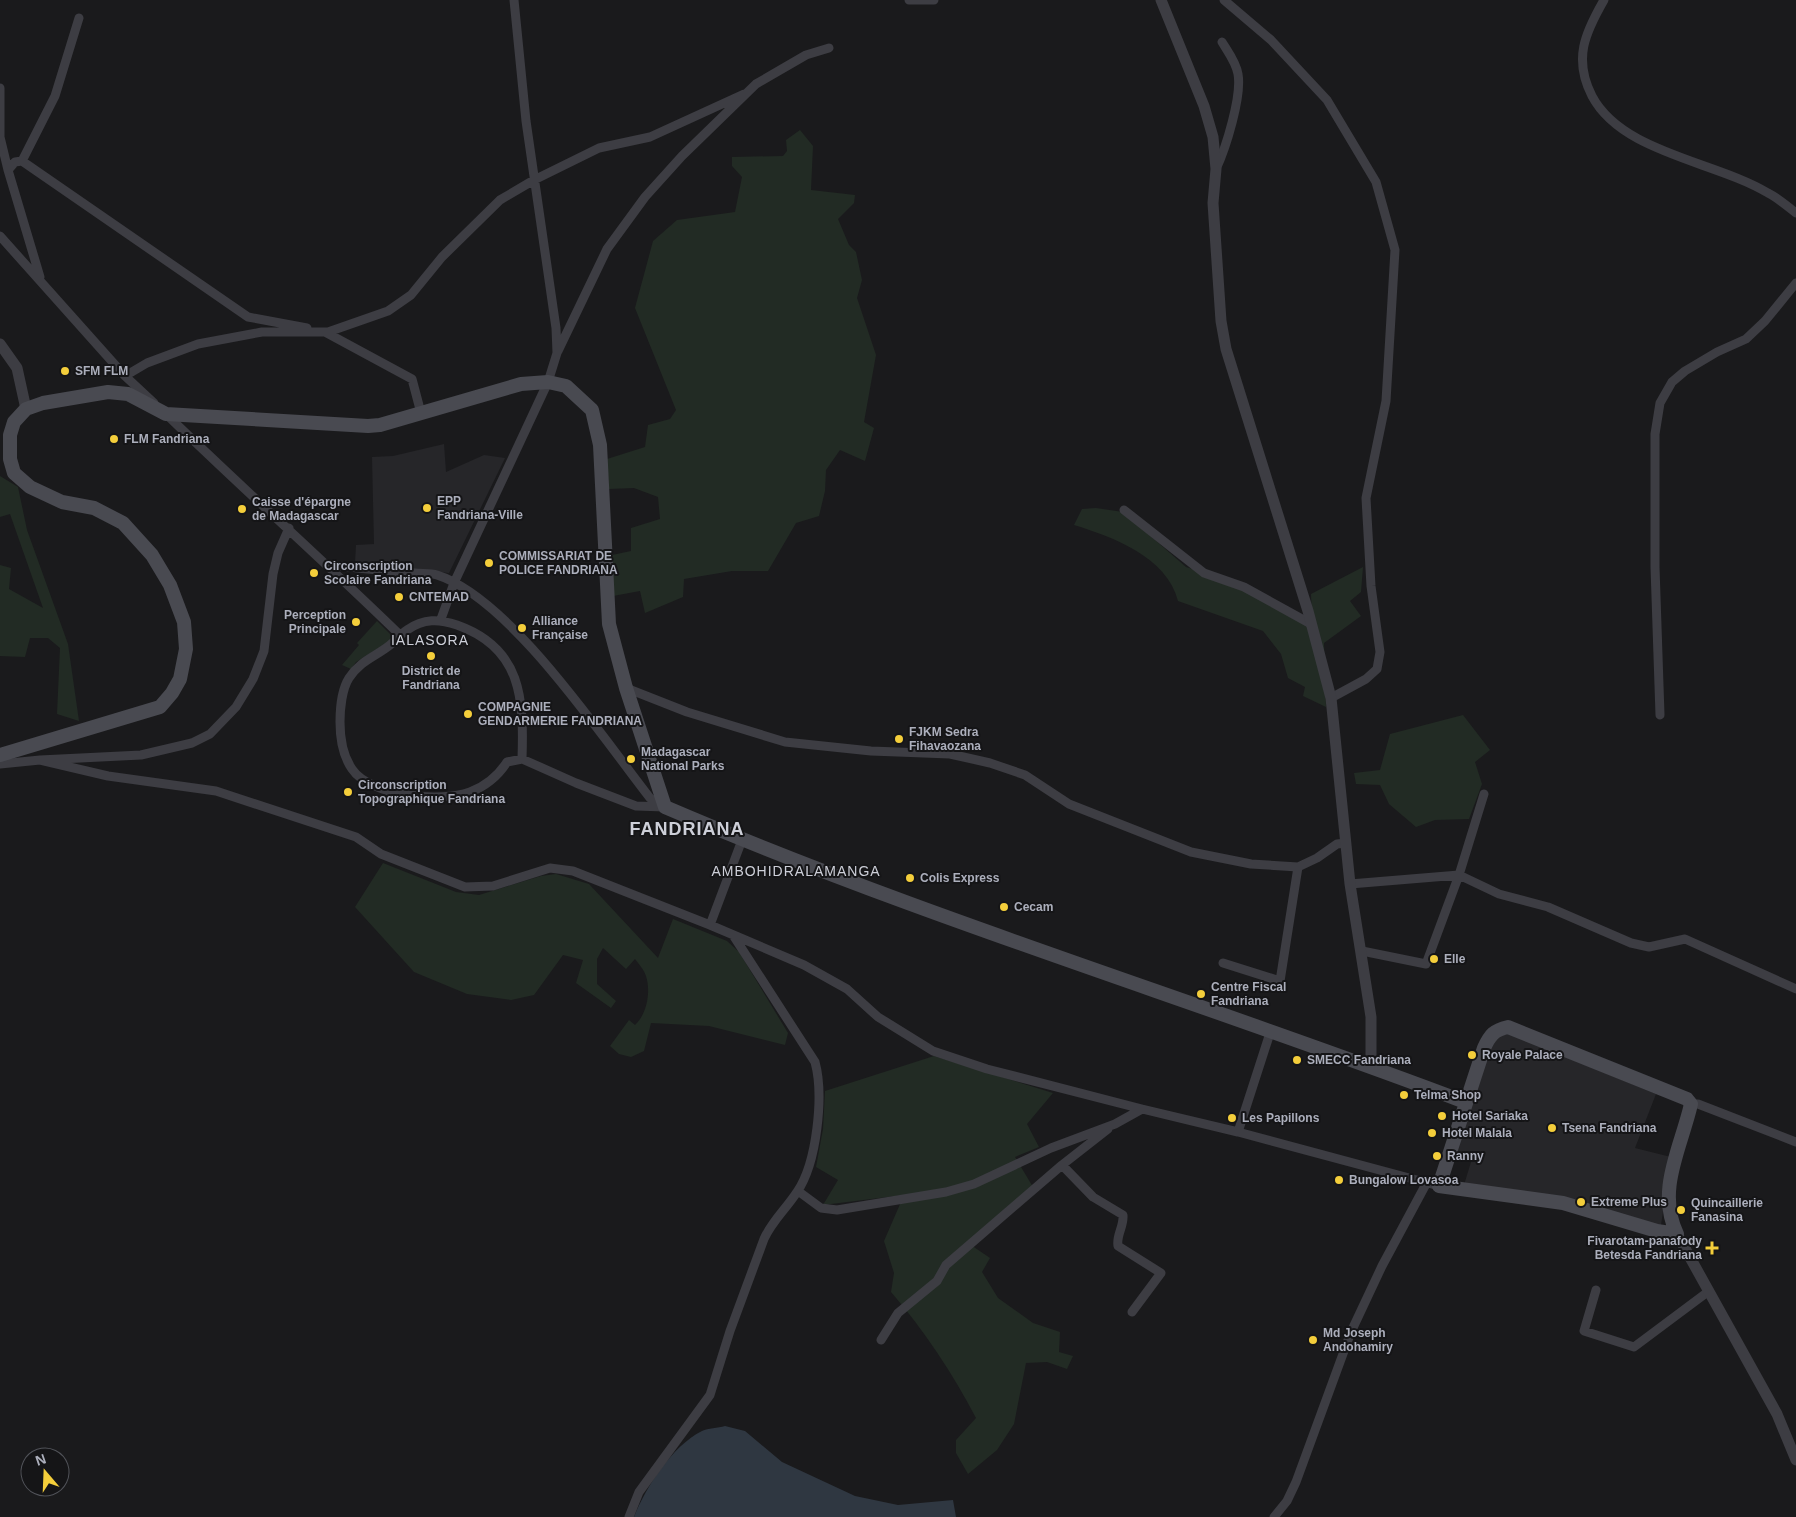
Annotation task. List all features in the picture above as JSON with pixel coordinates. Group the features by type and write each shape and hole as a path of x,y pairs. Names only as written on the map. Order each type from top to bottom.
{"main road":[{"path":"0,755 160,706 172,693 180,679 186,649 184,622 170,585 139,538 124,523 94,508 63,503 30,487 14,473 5,458 14,422 26,409 43,402 108,392 128,394 166,414 368,426 380,425 521,384 548,382 566,386 592,410 600,445 609,624 626,688 665,807 742,840 1064,959 1271,1030 1465,1102"},
{"path":"1508,1027 1687,1099 1691,1104 1672,1164 1669,1183 1670,1219 1677,1234 1657,1231 1563,1203 1433,1185 1489,1036 1496,1030 1508,1027"}],"street":[{"path":"514,0 526,121 556,328 557,353"},
{"path":"909,0 934,0"},
{"path":"1161,0 1204,106 1213,137 1216,169 1214,202 1221,321 1226,349 1311,624 1331,698 1350,884 1371,1017 1371,1067"},
{"path":"1224,0 1272,40 1327,100 1376,182 1395,250 1386,401 1366,498 1370,586 1380,652 1377,669 1366,679 1331,698"},
{"path":"1604,0 1586,34 1582,54 1582,70 1586,84 1597,106 1615,126 1638,139 1768,192 1796,213"},
{"path":"22,161 56,96 79,18"},
{"path":"1216,169 1224,153 1230,124 1237,106 1238,75 1235,63 1222,42"},
{"path":"441,619 454,583 548,382 557,353 607,250 645,197 663,176 744,94 756,84 806,56 829,48"},
{"path":"0,88 0,137 41,282"},
{"path":"125,376 147,363 198,344 262,332 328,332 388,310 411,295 442,257 500,200 534,180 599,148 650,137 744,94"},
{"path":"8,170 15,162 22,161 248,317 328,332 412,379 422,413"},
{"path":"0,236 125,376 239,485 328,564 400,635"},
{"path":"1660,715 1655,567 1657,509 1655,434 1660,403 1672,382 1685,371 1717,352 1746,339 1765,321 1796,283"},
{"path":"0,344 17,368 24,391 26,409"},
{"path":"1124,510 1204,573 1244,587 1311,624"},
{"path":"0,764 141,755 192,743 210,734 236,707 253,679 264,651 273,574 278,553 289,528"},
{"path":"328,564 359,570 436,575 454,583 488,605 542,658 650,798 665,807"},
{"path":"522,759 523,719 520,698 507,660 491,642 463,627 441,619 411,627 390,646 369,657 348,680 340,710 340,738 352,769 372,785 403,794 438,797 469,793 497,777 507,762 522,759 576,783 636,806 665,807"},
{"path":"626,688 687,712 785,742 871,751 950,754 990,763 1024,775 1069,804 1191,852 1251,864 1298,867 1317,858 1337,844 1346,843"},
{"path":"40,760 108,776 216,791 356,838 381,854 465,887 493,886 532,872 550,868 560,869 593,879 710,925 804,965 847,990 878,1017 933,1052 987,1069 1142,1110 1238,1132 1433,1185 1371,1288 1351,1332 1296,1482 1287,1501 1274,1517"},
{"path":"1362,951 1426,964 1459,875 1484,794"},
{"path":"710,925 742,840"},
{"path":"1223,963 1280,981 1298,867"},
{"path":"1350,884 1459,875 1499,894 1548,907 1631,943 1649,947 1685,939 1796,989"},
{"path":"629,1517 638,1492 710,1395 730,1331 764,1239 770,1226 798,1191 806,1172 817,1132 818,1074 809,1050 787,1020 734,935"},
{"path":"1238,1132 1271,1030"},
{"path":"1691,1104 1698,1104 1796,1142"},
{"path":"798,1191 822,1208 838,1210 946,1192 974,1184 1051,1148 1115,1124 1142,1110"},
{"path":"881,1340 898,1312 937,1281 946,1265 1062,1164 1115,1124"},
{"path":"1062,1164 1093,1197 1123,1215 1124,1223 1117,1240 1118,1246 1161,1273 1132,1312"},
{"path":"1677,1234 1777,1414 1796,1460"},
{"path":"1596,1290 1584,1331 1634,1347 1709,1291"}],"shaded area":[{"path":"800,130 813,146 811,190 855,195 854,203 838,219 849,245 856,252 862,280 857,298 876,355 864,422 874,428 865,461 840,450 826,470 825,491 819,516 796,523 768,571 732,571 684,579 683,597 645,613 640,591 613,596 612,555 631,551 631,528 660,519 658,497 634,488 609,489 607,459 645,447 648,425 670,419 676,410 635,308 653,241 677,220 735,212 742,177 732,166 732,157 783,156 787,151 786,140"},
{"name":"EPP Fandriana-Ville","path":"444,444 446,472 484,455 505,458 449,573 355,563 356,545 374,544 372,457 393,456"},
{"path":"0,476 18,487 27,530 68,644 79,721 57,714 60,648 48,638 30,638 25,657 0,656 0,565 11,568 9,589 43,608 10,514 0,517"},
{"path":"1096,508 1123,512 1186,567 1232,581 1312,623 1311,594 1363,567 1361,592 1350,601 1361,616 1324,643 1326,707 1303,696 1305,687 1288,678 1281,654 1263,631 1178,601 1172,586 1163,572 1151,561 1121,543 1074,525 1082,509"},
{"path":"377,621 393,637 390,641 356,662 351,669 342,665 359,645 357,643"},
{"path":"1463,715 1490,750 1475,762 1482,784 1469,819 1435,820 1416,827 1389,804 1380,785 1356,784 1354,773 1380,770 1390,734"},
{"path":"383,863 456,892 479,895 541,876 556,874 589,884 658,958 673,919 727,941 739,952 788,1033 785,1045 709,1026 651,1023 644,1051 631,1057 619,1054 610,1046 629,1020 635,1025 642,1015 648,996 647,982 644,972 635,959 626,969 603,948 597,959 597,984 616,1001 611,1008 576,983 583,960 563,955 534,995 511,1000 467,994 414,972 355,907"},
{"name":"Tsena Fandriana","path":"1509,1034 1656,1094 1635,1148 1671,1157 1660,1232 1464,1185 1471,1162 1463,1158 1456,1150 1486,1050 1501,1035"},
{"path":"934,1056 1053,1093 1027,1124 1039,1147 1015,1157 1033,1187 968,1243 990,1258 982,1272 998,1298 1033,1323 1060,1332 1059,1352 1073,1356 1067,1369 1047,1362 1026,1363 1014,1424 997,1450 968,1474 956,1453 956,1440 976,1418 958,1385 937,1353 891,1292 894,1273 884,1241 904,1195 823,1205 838,1180 816,1167 823,1129 825,1091"},
{"path":"725,1426 745,1431 782,1462 855,1496 898,1505 953,1500 956,1517 634,1517 645,1493 661,1468 680,1447 702,1431"}],"place":[{"name":"SFM FLM","path":"65,371"},
{"name":"FLM Fandriana","path":"114,439"},
{"name":"EPP Fandriana-Ville","path":"427,508"},
{"name":"Caisse d'épargne de Madagascar","path":"242,509"},
{"name":"COMMISSARIAT DE POLICE FANDRIANA","path":"489,563"},
{"name":"Circonscription Scolaire Fandriana","path":"314,573"},
{"name":"CNTEMAD","path":"399,597"},
{"name":"Perception Principale","path":"356,622"},
{"name":"Alliance Française","path":"522,628"},
{"name":"District de Fandriana","path":"431,656"},
{"name":"COMPAGNIE GENDARMERIE FANDRIANA","path":"468,714"},
{"name":"FJKM Sedra Fihavaozana","path":"899,739"},
{"name":"Madagascar National Parks","path":"631,759"},
{"name":"Circonscription Topographique Fandriana","path":"348,792"},
{"name":"Colis Express","path":"910,878"},
{"name":"Cecam","path":"1004,907"},
{"name":"Elle","path":"1434,959"},
{"name":"Centre Fiscal Fandriana","path":"1201,994"},
{"name":"Royale Palace","path":"1472,1055"},
{"name":"SMECC Fandriana","path":"1297,1060"},
{"name":"Telma Shop","path":"1404,1095"},
{"name":"Hotel Sariaka","path":"1442,1116"},
{"name":"Les Papillons","path":"1232,1118"},
{"name":"Tsena Fandriana","path":"1552,1128"},
{"name":"Hotel Malala","path":"1432,1133"},
{"name":"Ranny","path":"1437,1156"},
{"name":"Bungalow Lovasoa","path":"1339,1180"},
{"name":"Extreme Plus","path":"1581,1202"},
{"name":"Quincaillerie Fanasina","path":"1681,1210"},
{"name":"Fivarotam-panafody Betesda Fandriana","path":"1712,1248"},
{"name":"Md Joseph Andohamiry","path":"1313,1340"}],"district":[{"name":"IALASORA","path":"430,640"},
{"name":"FANDRIANA","path":"687,829"},
{"name":"AMBOHIDRALAMANGA","path":"796,871"}]}
